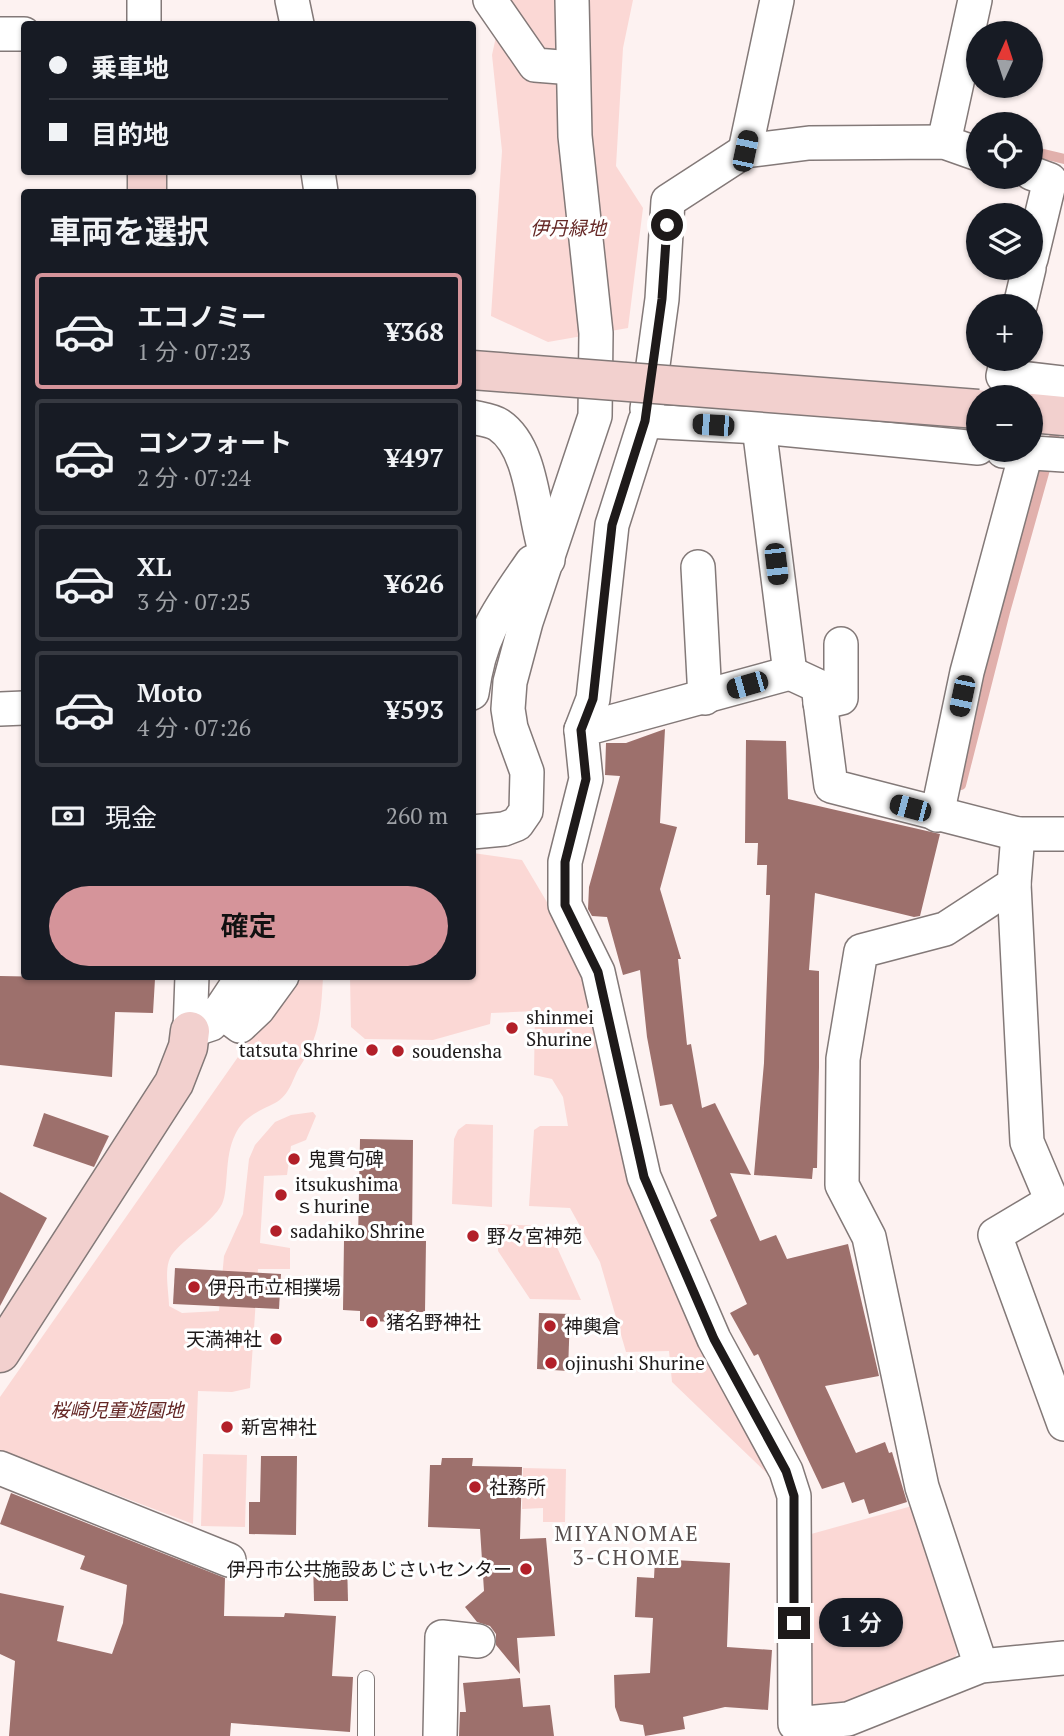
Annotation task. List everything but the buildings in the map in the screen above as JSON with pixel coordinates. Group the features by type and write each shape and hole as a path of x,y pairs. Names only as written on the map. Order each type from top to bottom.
{"street":[{"path":"144,0 144,21"},
{"path":"292,0 296,21"},
{"path":"490,0 536,65 573,68"},
{"path":"476,832 504,830 517,824 526,811 527,772 510,728 510,682 526,622 595,416 596,333 575,136 572,0"},
{"path":"745,151 777,0"},
{"path":"944,142 975,0"},
{"path":"0,34 21,34"},
{"path":"966,150 944,142 809,143 745,151 668,201 662,299 645,421 612,525 593,699 581,730 586,779 565,862 565,905 598,972 644,1177 714,1339 786,1471 794,1496 782,1730 853,1727 981,1666 1064,1658"},
{"path":"1043,177 1050,180 1043,209"},
{"path":"476,370 966,408"},
{"path":"1004,371 1003,376 1064,383"},
{"path":"1043,414 1064,416"},
{"path":"476,418 498,425 521,452 539,536 548,559"},
{"path":"645,421 759,428 966,447"},
{"path":"759,428 790,673"},
{"path":"1043,454 1064,455"},
{"path":"937,815 967,672 1025,462"},
{"path":"476,668 480,625 532,562 548,559"},
{"path":"698,567 705,698"},
{"path":"820,703 841,698 841,645"},
{"path":"581,730 790,673 818,686 831,786 1018,834 1064,834"},
{"path":"0,709 21,708"},
{"path":"1018,834 1014,884 1027,1142 1056,1210 995,1235 1064,1424"},
{"path":"981,1666 922,1487 869,1237 842,1185 842,1059 861,951 945,929 1014,884"},
{"path":"193,980 205,1021"},
{"path":"0,1353 174,1083 188,1047 205,1021 240,980"},
{"path":"205,1021 240,1026 258,1009 279,980"},
{"path":"0,1468 229,1560"},
{"path":"440,1736 442,1637 478,1640"}],"lane":[{"path":"366,1679 366,1736"}],"green space":[{"name":"伊丹緑地","path":"504,0 633,0 623,48 616,166 643,208 628,328 548,342 491,316 502,151 492,55"},
{"path":"476,853 522,860 554,914 603,1021 634,1166 778,1484 672,1382 669,1351 626,1352 600,1262 570,1208 529,1206 534,1130 540,1126 568,1126 563,1097 552,1079 534,1075 535,1011 491,1013 490,1024 433,1040 365,1039 351,1027 350,980 476,980"},
{"name":"桜崎児童遊園地","path":"292,980 323,980 315,1035 290,1087 284,1096 252,1115 238,1129 229,1153 222,1204 211,1219 174,1252 168,1263 169,1306 182,1313 219,1311 224,1256 243,1214 249,1159 255,1145 275,1122 291,1115 313,1112 316,1116 306,1140 291,1146 287,1175 264,1176 260,1243 290,1248 290,1269 258,1269 250,1388 232,1392 198,1391 193,1524 0,1450 0,1397"},
{"path":"466,1124 493,1125 492,1207 452,1204 454,1139 458,1130"},
{"path":"499,1224 539,1226 551,1234 581,1300 530,1299 498,1251"},
{"path":"203,1454 247,1455 245,1527 201,1526"},
{"path":"523,1468 566,1469 565,1522 543,1522 543,1508 522,1509"},
{"path":"912,1506 960,1644 953,1664 842,1710 810,1709 804,1536"}],"waterway":[{"path":"1043,154 1064,159"},
{"path":"961,785 1005,612 1058,423"}],"place":[{"name":"shinmei Shurine","path":"512,1028"},
{"name":"tatsuta Shrine","path":"372,1050"},
{"name":"soudensha","path":"398,1051"},
{"name":"鬼貫句碑","path":"294,1159"},
{"name":"itsukushima ｓhurine","path":"281,1195"},
{"name":"sadahiko Shrine","path":"276,1231"},
{"name":"野々宮神苑","path":"473,1236"},
{"name":"伊丹市立相撲場","path":"194,1287"},
{"name":"猪名野神社","path":"372,1322"},
{"name":"神輿倉","path":"550,1326"},
{"name":"天満神社","path":"276,1339"},
{"name":"ojinushi Shurine","path":"551,1363"},
{"name":"新宮神社","path":"227,1427"},
{"name":"社務所","path":"475,1487"},
{"name":"伊丹市公共施設あじさいセンター","path":"526,1569"}],"district":[{"name":"MIYANOMAE 3-CHOME","path":"627,1546"}],"route":[{"path":"667,225 662,299 645,421 612,525 593,699 581,730 586,779 565,862 565,905 598,972 644,1177 714,1339 786,1471 794,1496 794,1623"}]}
